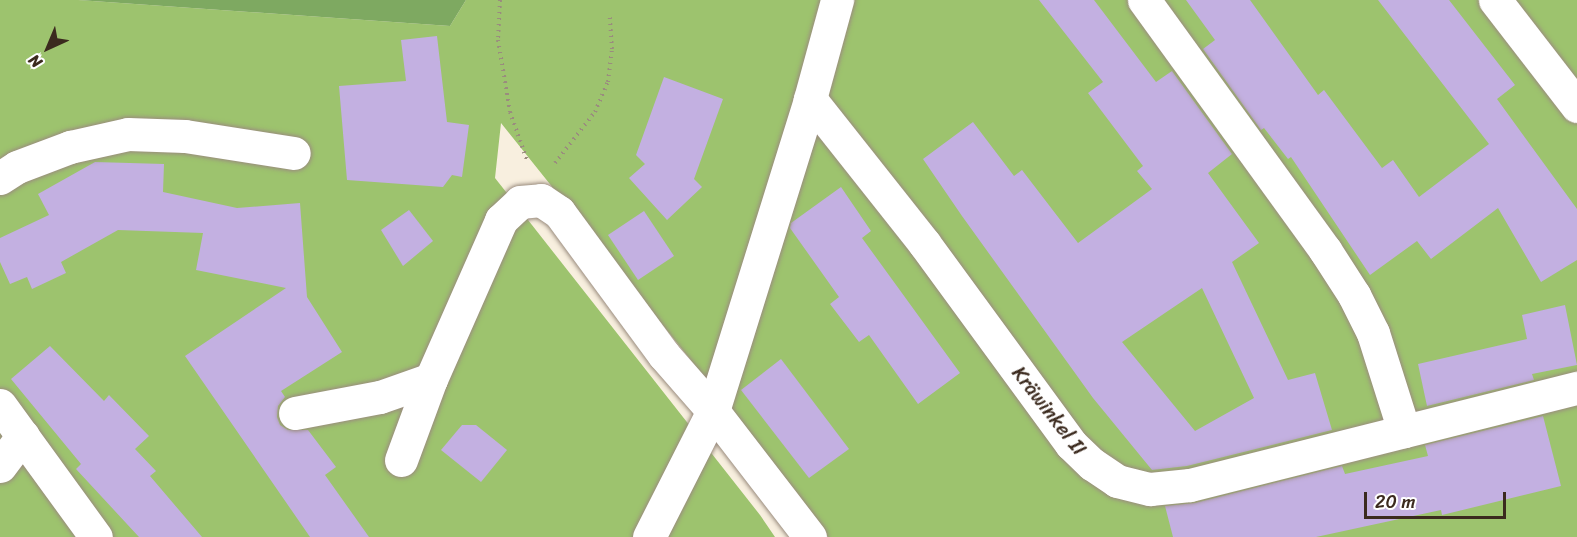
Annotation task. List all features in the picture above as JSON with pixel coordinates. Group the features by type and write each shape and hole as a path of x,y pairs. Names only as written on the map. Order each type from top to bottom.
{"lane":[{"path":"649,537 713,411 810,99 837,0"},
{"path":"1144,0 1325,250 1354,295 1373,333 1404,431"},
{"path":"1495,0 1577,105"},
{"name":"Kräwinkel II","path":"810,99 924,243 1071,444 1092,464 1117,481 1150,489 1190,485 1577,388"},
{"path":"0,178 16,167 70,147 128,134 184,136 294,153"},
{"path":"401,460 431,379 501,220 513,207 528,200 541,200 547,195 664,355 713,411 810,537"},
{"path":"295,413 380,397 431,379"},
{"path":"0,405 96,537"},
{"path":"0,466 22,436"}],"path":[{"path":"499,2 498,40 510,112 524,155 547,195"},
{"path":"547,195 595,112 608,82 612,49 610,17"}],"green space":[{"path":"0,0 78,0 450,26 466,0 1577,0 1577,537 828,537 798,494 501,123 495,178 775,537 0,537"},
{"path":"78,0 466,0 450,26"}],"building":[{"path":"1039,0 1094,0 1156,82 1172,71 1232,154 1208,173 1259,243 1232,262 1288,380 1315,373 1332,430 1187,466 1152,470 1093,398 923,159 973,122 1014,176 1022,170 1078,243 1152,189 1137,171 1143,166 1088,93 1103,82","holes":["1202,288 1254,398 1195,431 1122,342"]},
{"path":"1186,0 1250,0 1318,95 1324,90 1382,168 1393,160 1419,197 1489,144 1378,0 1449,0 1515,85 1497,99 1577,209 1577,260 1541,282 1498,208 1431,259 1417,241 1370,275 1291,157 1288,159 1264,128 1261,130 1203,49 1215,40"},
{"path":"437,36 447,122 469,125 462,177 452,175 443,187 347,180 339,86 406,81 401,40"},
{"path":"664,77 723,99 694,179 702,187 667,220 629,178 645,164 636,155"},
{"path":"95,162 164,164 163,192 237,208 300,203 307,297 342,352 281,391 285,397 278,406 277,417 280,425 288,430 308,430 336,467 325,475 369,537 310,537 185,356 286,288 196,270 203,233 118,230 61,262 66,273 32,289 27,277 10,284 0,262 0,238 49,215 38,194"},
{"path":"841,187 871,231 862,238 960,373 918,404 869,335 859,342 830,304 839,297 790,228 791,223"},
{"path":"409,210 433,241 403,266 381,230"},
{"path":"644,211 674,256 638,280 608,235"},
{"path":"1565,305 1577,365 1532,374 1534,380 1427,406 1418,364 1527,339 1522,315"},
{"path":"50,346 104,401 109,395 149,436 135,449 156,471 150,476 202,537 139,537 76,469 81,464 11,379"},
{"path":"781,359 849,449 809,478 741,390"},
{"path":"1543,416 1561,486 1442,515 1441,510 1316,537 1173,537 1165,506 1195,503 1342,466 1345,474 1428,456 1425,445"},
{"path":"462,425 476,425 507,450 481,482 441,450"}]}
